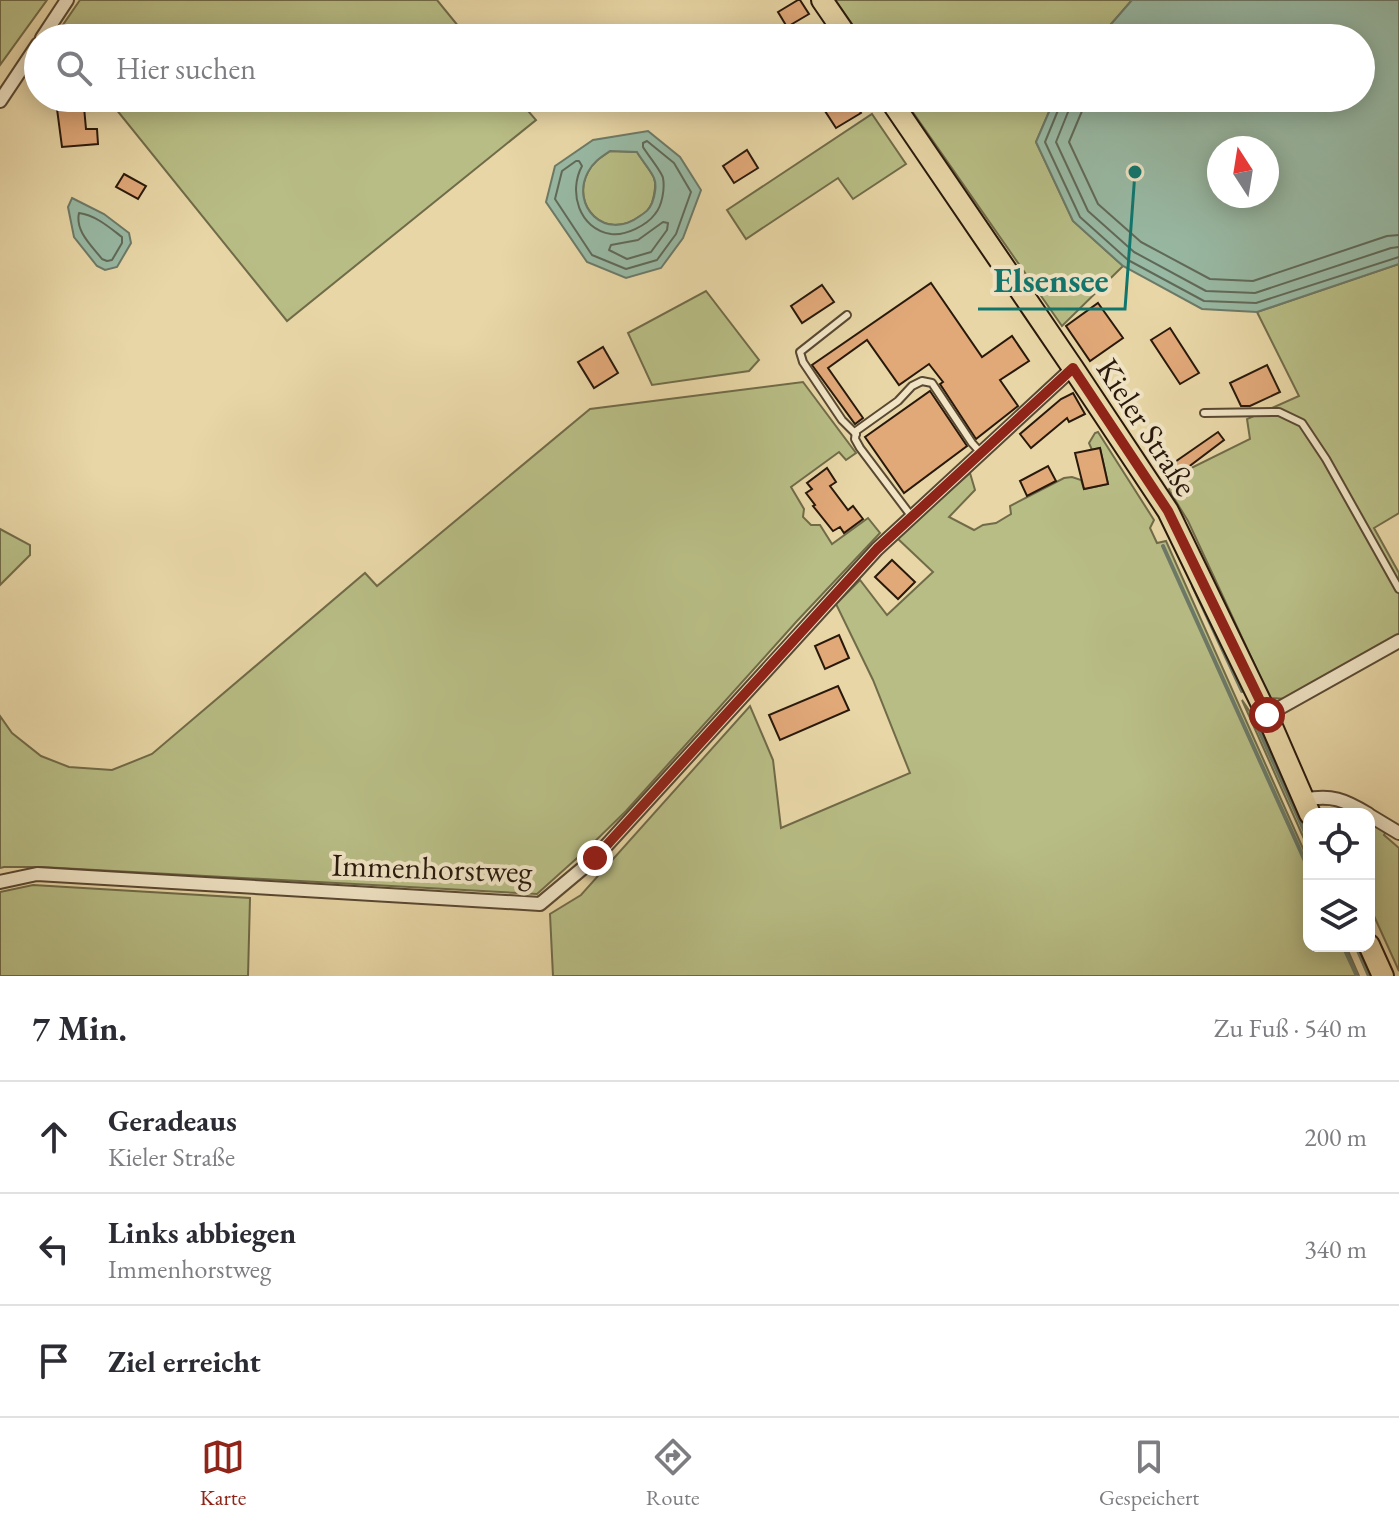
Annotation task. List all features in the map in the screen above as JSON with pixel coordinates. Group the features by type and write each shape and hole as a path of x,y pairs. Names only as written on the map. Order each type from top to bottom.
{"main road":[{"path":"822,0 838,24"},
{"name":"Kieler Straße","path":"899,112 1168,511 1267,715 1307,807"},
{"path":"1372,952 1383,976"}],"street":[{"path":"51,24 67,0"},
{"path":"0,101 24,65"},
{"name":"Immenhorstweg","path":"0,882 37,874 540,904 595,858 877,549 1073,368"},
{"path":"1267,715 1399,641"},
{"path":"1307,807 1318,797 1345,800 1359,808"},
{"path":"1375,818 1399,833"}],"lane":[{"path":"847,315 800,352 803,362 842,420 856,434"},
{"path":"912,517 860,448 855,439 856,431 922,381 932,383 981,453"},
{"path":"1204,413 1279,412 1302,423 1326,459 1399,589"}],"green space":[{"path":"0,0 47,0 30,24 24,24 24,32 0,65"},
{"path":"80,0 437,0 457,24 64,24"},
{"path":"835,0 1132,0 1111,24 852,24"},
{"path":"118,112 529,112 536,120 287,321"},
{"path":"913,112 1049,112 1036,142 1073,221 1123,266 1062,326"},
{"path":"872,114 906,164 853,199 838,178 746,239 727,210"},
{"path":"610,151 637,152 655,181 650,207 627,223 615,225 594,216 584,196 584,184 590,168"},
{"path":"1399,264 1399,513 1374,528 1399,573 1399,635 1288,699 1270,698 1188,521 1169,490 1173,477 1250,439 1247,419 1299,396 1257,312"},
{"path":"706,291 759,360 749,371 652,385 628,333"},
{"path":"803,382 856,453 846,460 839,452 791,487 804,509 803,517 811,525 820,525 832,544 868,518 880,533 626,811 537,894 41,867 0,868 0,716 12,733 41,756 69,767 112,770 152,754 365,573 377,586 590,409"},
{"path":"1098,432 1154,520 1150,528 1157,543 1166,541 1303,849 1303,952 1349,952 1359,976 553,976 550,914 581,895 750,706 773,760 781,828 910,773 873,680 836,604 860,580 887,615 933,572 897,538 970,473 975,490 949,517 974,530 996,523 1011,514 1010,506 1064,478 1081,480 1084,489 1108,484 1100,448 1092,450 1089,443"},
{"path":"0,529 30,545 30,555 0,585"},
{"path":"1242,700 1268,736 1303,816 1303,837"},
{"path":"1375,822 1387,830 1384,835 1399,848 1399,971 1375,918"},
{"path":"33,885 250,898 248,976 0,976 0,892"}],"water":[{"path":"1132,0 1399,0 1399,264 1257,312 1202,309 1123,266 1073,221 1036,142 1049,112 1375,112 1375,24 1111,24"},
{"path":"648,131 680,157 701,190 683,238 661,268 626,278 587,262 546,202 555,166 593,140","holes":["610,151 637,152 655,181 651,205 627,223 615,225 603,222 587,208 584,185 588,172"]},
{"path":"72,198 104,214 129,233 131,243 117,267 105,270 97,266 74,237 68,207"}],"building":[{"path":"800,0 809,14 792,24 785,24 778,12"},
{"path":"57,112 84,112 86,129 97,129 98,144 62,147"},
{"path":"826,112 860,112 861,113 836,128"},
{"path":"747,150 758,168 734,183 723,166"},
{"path":"124,174 146,186 138,199 116,187"},
{"path":"931,283 982,357 1012,336 1029,361 1000,380 1018,406 976,439 929,364 899,385 867,340 828,368 863,418 855,424 812,365"},
{"path":"822,285 834,302 802,323 791,306"},
{"path":"1098,303 1123,338 1090,361 1066,326"},
{"path":"1170,328 1199,373 1180,384 1151,340"},
{"path":"603,347 618,373 594,388 578,362"},
{"path":"1267,365 1280,392 1250,406 1241,406 1230,383"},
{"path":"930,391 967,446 904,493 865,437"},
{"path":"1073,393 1085,414 1069,422 1067,418 1031,448 1020,434 1061,399"},
{"path":"1218,432 1224,440 1179,474 1172,464"},
{"path":"1100,448 1108,484 1084,489 1075,453"},
{"path":"1048,466 1056,481 1027,496 1020,481"},
{"path":"827,468 836,482 830,486 848,510 853,506 863,519 844,533 840,527 833,531 806,493 812,489 807,483"},
{"path":"892,560 915,582 898,599 875,577"},
{"path":"839,635 849,658 825,669 815,646"},
{"path":"838,686 849,710 780,740 769,715"}],"waterway":[{"path":"1163,546 1303,857"},
{"path":"1193,586 1242,691"},
{"path":"1258,728 1303,828"},
{"path":"1346,952 1357,976"},
{"path":"1359,952 1369,976"}],"place":[{"name":"Elsensee","path":"1135,172"}],"route":[{"path":"595,858 877,549 1073,368 1168,511 1267,715"}]}
